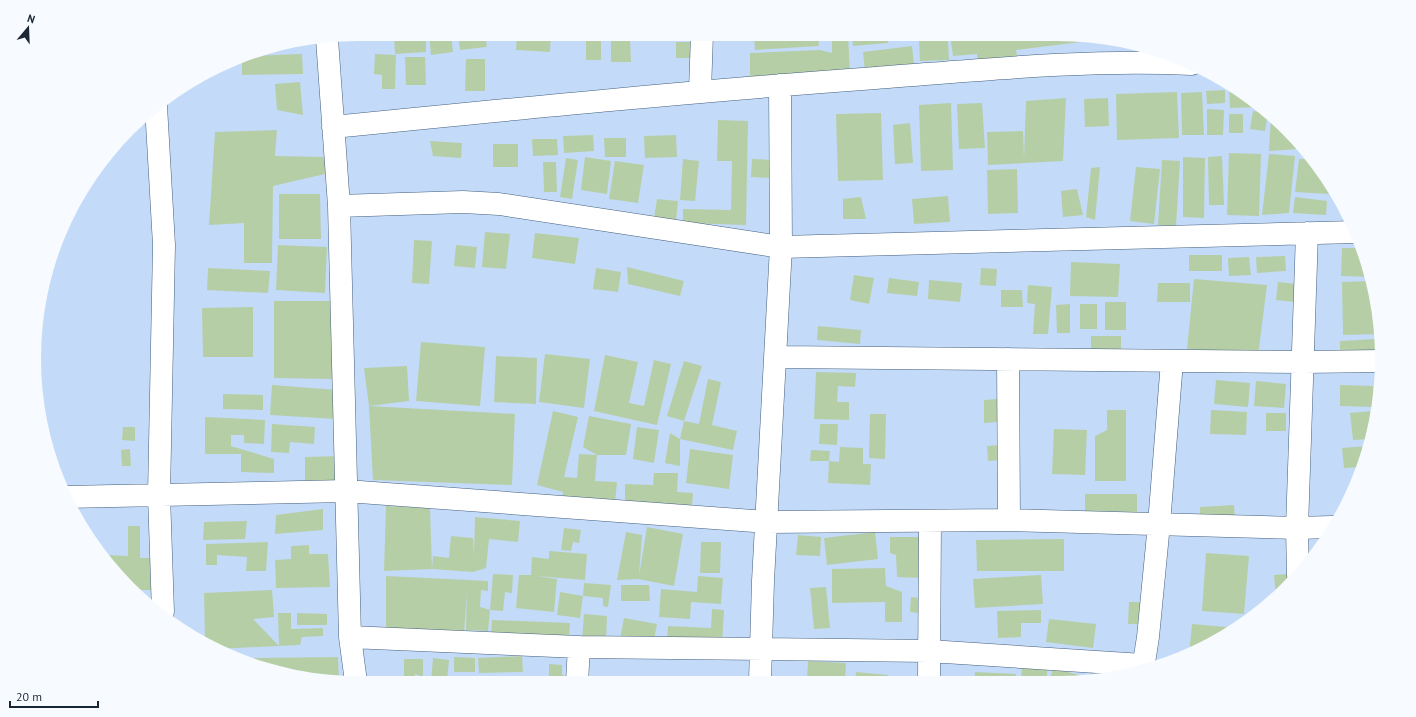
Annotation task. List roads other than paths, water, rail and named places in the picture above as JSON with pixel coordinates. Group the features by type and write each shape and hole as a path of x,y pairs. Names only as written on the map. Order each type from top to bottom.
{"street":[{"path":"700,91 702,41"},
{"path":"327,43 339,206 350,637 355,676"},
{"path":"333,127 700,91 1061,64 1153,62 1174,63"},
{"path":"760,676 782,247 780,85"},
{"path":"156,114 164,244 159,495 163,608"},
{"path":"339,206 463,202 498,204 782,247 1349,232"},
{"path":"1298,566 1297,528 1307,233"},
{"path":"777,357 1303,362 1375,361"},
{"path":"1008,359 1009,520"},
{"path":"1144,664 1148,637 1159,524 1172,361"},
{"path":"73,498 346,491 767,522 1009,520 1297,528 1326,527"},
{"path":"928,676 930,521"},
{"path":"350,637 579,647 929,651 1134,666"},
{"path":"577,676 579,647"}]}
